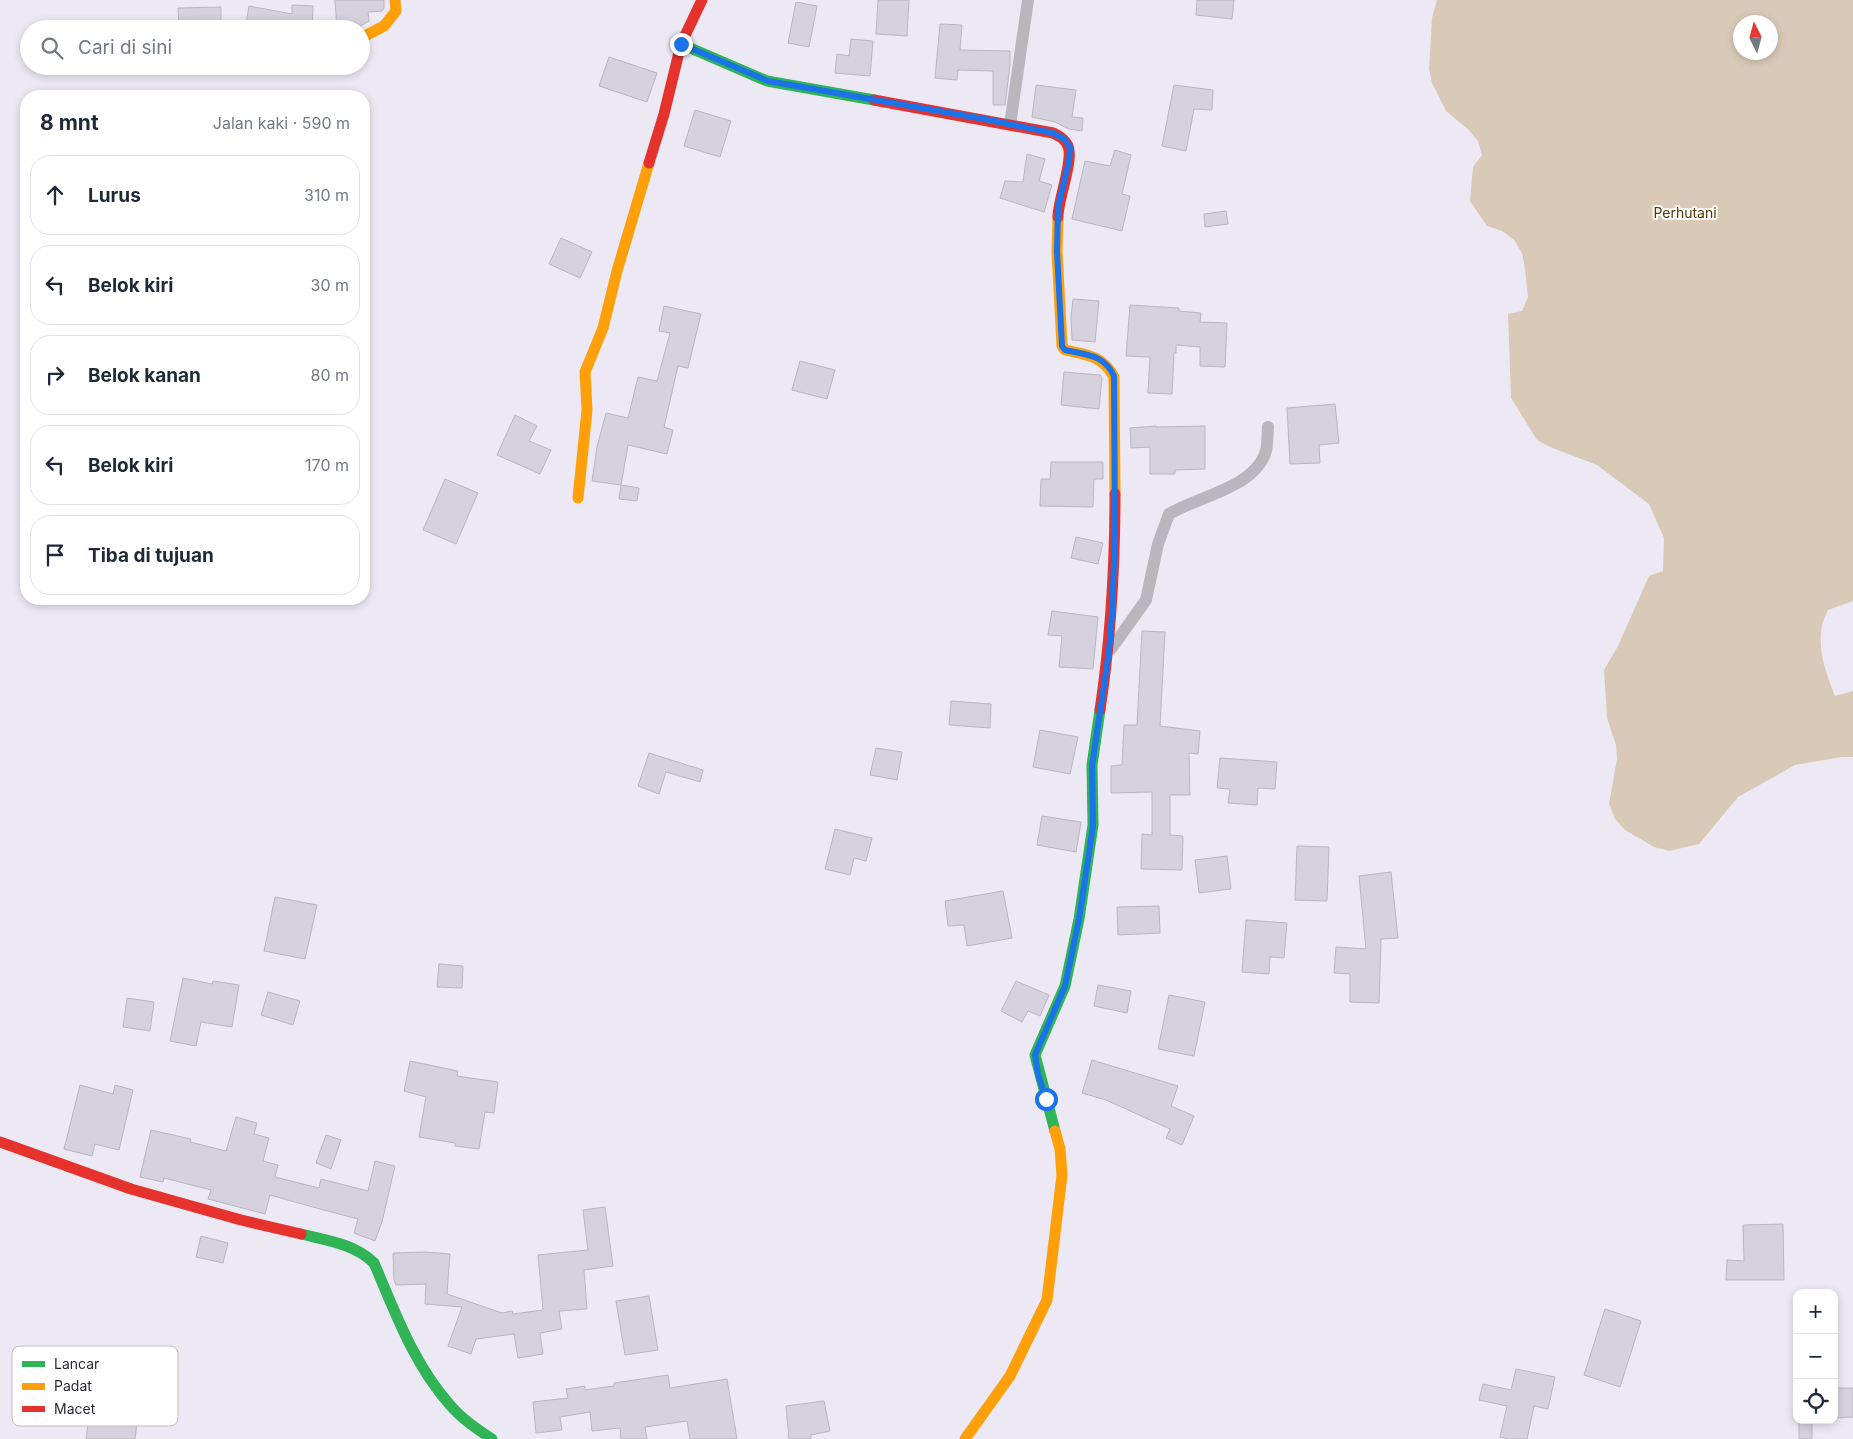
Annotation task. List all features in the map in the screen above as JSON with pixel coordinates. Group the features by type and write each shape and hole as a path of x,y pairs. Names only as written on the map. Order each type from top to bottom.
{"street":[{"path":"370,33 384,26 396,11 395,0"},
{"path":"578,498 587,410 585,372 603,328 617,271 664,114 681,44 702,0"},
{"path":"1010,125 1028,0"},
{"path":"681,44 768,81 1053,133 1064,139 1070,147 1069,161 1058,207 1057,251 1062,346 1065,350 1085,353 1104,362 1111,369 1114,376 1115,533 1109,651 1092,766 1093,826 1079,919 1065,986 1035,1055 1038,1074 1060,1149 1062,1175 1047,1300 1010,1376 965,1439"},
{"path":"1109,651 1146,600 1158,544 1169,514 1184,505 1219,492 1251,475 1265,454 1268,428"},
{"path":"0,1142 131,1189 241,1220 335,1242 365,1254 374,1263 412,1349 432,1383 453,1408 481,1433 492,1439"}],"green space":[{"name":"Perhutani","path":"1437,0 1853,0 1853,601 1828,610 1821,631 1821,642 1824,664 1835,696 1853,691 1853,757 1842,757 1795,765 1738,797 1699,844 1669,851 1654,847 1625,830 1615,819 1609,804 1617,759 1616,745 1607,718 1604,670 1618,646 1649,576 1663,571 1664,538 1649,504 1597,465 1537,440 1511,398 1508,314 1522,311 1528,297 1522,253 1514,240 1502,231 1487,226 1470,201 1473,167 1482,155 1478,141 1469,130 1446,111 1432,83 1429,69 1432,18"}],"building":[{"path":"335,0 384,0 382,11 368,12 369,20 336,20"},
{"path":"878,0 909,0 907,36 876,34"},
{"path":"1197,0 1234,0 1232,19 1196,15"},
{"path":"796,2 817,6 809,47 788,43"},
{"path":"292,5 313,6 312,20 247,20 249,6 292,14"},
{"path":"221,7 221,20 179,20 178,8"},
{"path":"940,24 962,25 960,50 1010,51 1005,105 993,105 993,71 958,70 957,80 935,78"},
{"path":"851,39 873,41 870,76 835,73 837,54 849,56"},
{"path":"609,57 657,73 647,102 599,86"},
{"path":"1036,85 1076,90 1072,117 1083,118 1082,131 1069,129 1055,122 1032,117"},
{"path":"1174,85 1213,90 1212,110 1194,109 1186,151 1162,146"},
{"path":"695,110 731,121 720,157 684,146"},
{"path":"1115,150 1131,155 1122,194 1130,196 1122,231 1072,219 1085,161 1110,166"},
{"path":"1027,154 1045,159 1039,181 1052,185 1044,212 1000,198 1005,181 1023,182"},
{"path":"1226,211 1228,224 1205,227 1204,214"},
{"path":"561,238 592,252 580,278 549,264"},
{"path":"1073,299 1099,301 1095,342 1072,340 1071,317"},
{"path":"1130,305 1179,308 1179,311 1201,313 1200,322 1227,323 1225,367 1200,366 1200,347 1176,345 1172,394 1148,393 1150,357 1126,356"},
{"path":"664,306 701,314 688,368 678,366 664,427 673,430 667,454 628,445 621,485 592,481 597,447 606,413 628,418 638,377 657,381 670,333 659,331"},
{"path":"800,361 835,370 827,399 792,390"},
{"path":"1064,372 1100,375 1102,378 1099,409 1061,405"},
{"path":"1335,404 1339,443 1319,445 1320,463 1290,464 1287,408"},
{"path":"515,415 537,426 529,441 551,450 540,474 497,455"},
{"path":"1205,426 1205,469 1175,470 1175,474 1150,474 1150,447 1131,448 1130,428"},
{"path":"1051,462 1103,462 1103,479 1094,479 1093,507 1040,506 1041,479 1050,479"},
{"path":"445,479 478,493 456,544 423,530"},
{"path":"621,485 639,488 637,501 619,499"},
{"path":"1076,537 1103,543 1098,564 1071,558"},
{"path":"1052,611 1098,617 1093,669 1059,667 1062,636 1048,635"},
{"path":"1142,631 1165,632 1160,726 1200,731 1198,754 1189,753 1190,795 1170,795 1170,835 1183,836 1182,870 1141,869 1142,834 1152,835 1152,792 1111,793 1111,766 1122,765 1124,725 1137,725"},
{"path":"951,701 991,704 990,728 949,725"},
{"path":"1040,730 1078,737 1070,774 1033,767"},
{"path":"876,748 902,752 897,780 870,775"},
{"path":"649,753 703,770 700,782 666,772 659,794 638,786"},
{"path":"1220,758 1277,762 1275,789 1258,788 1257,805 1228,803 1230,789 1217,788"},
{"path":"1042,816 1081,822 1076,852 1037,845"},
{"path":"835,829 872,838 866,861 854,858 850,875 825,869"},
{"path":"1297,846 1329,847 1327,901 1295,900"},
{"path":"1227,856 1231,889 1199,893 1195,860"},
{"path":"1391,872 1398,938 1381,939 1379,1003 1350,1002 1350,974 1334,973 1336,947 1366,949 1359,876"},
{"path":"1003,891 1012,938 967,946 964,925 948,926 945,901"},
{"path":"275,897 317,905 305,959 264,951"},
{"path":"1159,906 1160,933 1118,935 1117,907"},
{"path":"1246,920 1287,923 1284,958 1270,957 1269,974 1242,972"},
{"path":"439,964 463,966 462,988 437,987"},
{"path":"183,978 212,984 213,981 239,985 232,1027 201,1022 196,1046 170,1041"},
{"path":"1016,981 1049,995 1040,1016 1028,1011 1022,1022 1001,1011"},
{"path":"1098,985 1131,991 1127,1013 1094,1006"},
{"path":"268,992 300,1001 293,1025 261,1015"},
{"path":"1169,995 1205,1002 1194,1056 1158,1049"},
{"path":"127,998 154,1002 150,1031 123,1027"},
{"path":"1092,1060 1178,1086 1171,1106 1194,1116 1182,1145 1166,1138 1170,1129 1106,1100 1082,1093"},
{"path":"410,1061 458,1071 457,1076 498,1082 494,1113 485,1112 479,1149 455,1146 455,1143 419,1137 426,1097 404,1091"},
{"path":"80,1085 113,1094 115,1085 133,1090 119,1150 95,1144 92,1156 64,1149"},
{"path":"236,1117 257,1123 254,1134 269,1138 263,1161 278,1165 275,1177 319,1188 321,1179 368,1191 375,1161 395,1166 382,1222 375,1241 354,1233 358,1219 270,1195 265,1214 208,1199 211,1190 164,1178 163,1182 140,1177 151,1130 191,1139 190,1142 226,1151"},
{"path":"326,1135 341,1140 331,1169 316,1163"},
{"path":"605,1207 613,1266 584,1270 587,1309 559,1311 562,1329 540,1333 543,1354 518,1358 514,1334 476,1339 471,1354 448,1346 462,1307 425,1304 426,1284 396,1285 394,1280 393,1253 425,1252 450,1254 447,1294 502,1313 512,1311 513,1314 543,1310 538,1255 588,1250 583,1210"},
{"path":"1783,1224 1784,1280 1726,1280 1727,1260 1744,1261 1743,1225"},
{"path":"201,1236 228,1243 223,1263 196,1257"},
{"path":"649,1296 658,1350 625,1355 616,1301"},
{"path":"1605,1309 1641,1321 1620,1387 1584,1375"},
{"path":"1516,1369 1555,1377 1548,1409 1534,1406 1527,1439 1500,1437 1507,1406 1479,1400 1483,1384 1511,1390"},
{"path":"668,1375 670,1388 727,1379 737,1439 690,1439 687,1421 645,1427 647,1439 621,1439 620,1428 592,1431 590,1412 560,1417 562,1430 536,1433 533,1402 568,1398 566,1389 585,1386 585,1390 614,1386 614,1383"},
{"path":"1838,1388 1853,1388 1853,1417 1838,1418"},
{"path":"824,1401 830,1431 811,1435 811,1439 789,1439 786,1406"},
{"path":"1799,1424 1812,1424 1812,1439 1799,1439"},
{"path":"88,1426 137,1426 135,1439 86,1439"}],"traffic: fast":[{"path":"681,44 767,81 874,100"},
{"path":"1055,1131 1035,1055 1065,986 1079,919 1093,825 1092,765 1100,710"},
{"path":"301,1234 349,1247 374,1263 406,1337 426,1373 455,1410 470,1424 492,1439"}],"traffic: slow":[{"path":"370,33 384,26 396,11 395,0"},
{"path":"578,498 587,410 585,372 603,328 617,271 649,163"},
{"path":"1058,217 1057,251 1062,346 1065,350 1099,360 1114,377 1115,494"},
{"path":"965,1439 1010,1376 1047,1300 1062,1175 1060,1149 1055,1131"}],"traffic: jam":[{"path":"649,163 664,114 681,44 702,0"},
{"path":"874,100 1053,133 1060,137 1068,146 1069,160 1058,217"},
{"path":"1100,710 1112,602 1115,494"},
{"path":"0,1142 131,1189 241,1220 301,1234"}],"route":[{"path":"681,44 768,81 1053,133 1064,139 1070,147 1069,161 1058,207 1057,251 1061,339 1065,350 1085,353 1104,362 1111,369 1114,376 1115,533 1109,651 1092,766 1093,826 1079,919 1065,986 1035,1055 1038,1074 1046,1099"}]}
